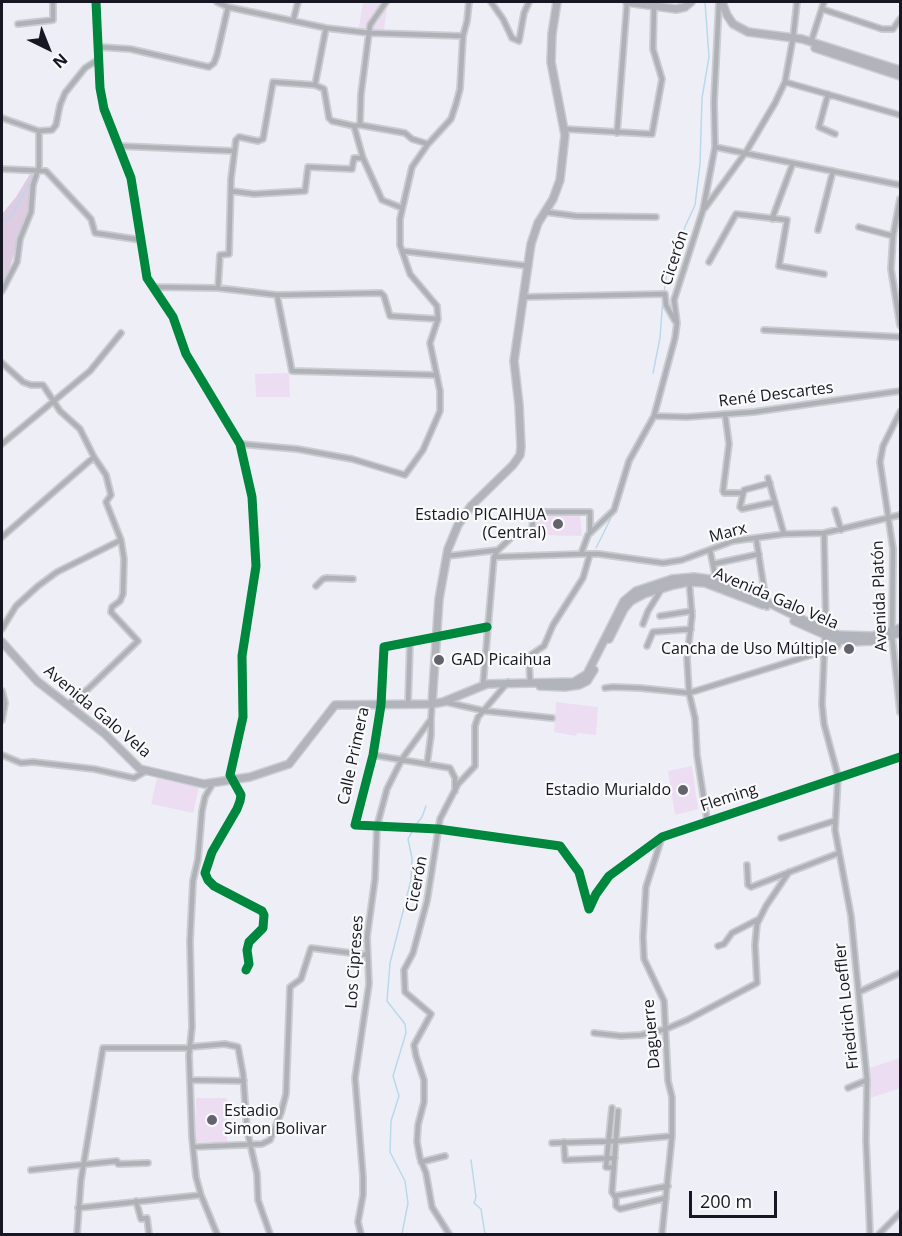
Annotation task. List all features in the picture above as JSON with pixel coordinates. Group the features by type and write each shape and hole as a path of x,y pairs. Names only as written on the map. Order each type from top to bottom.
{"main road":[{"path":"432,704 439,598 447,556 458,525 471,506 513,465 520,455 519,405 514,365 523,297 534,233 553,199 560,180 564,129 551,62 556,2"},
{"path":"627,2 676,9 685,8 691,2"},
{"path":"721,2 730,20 740,29 754,34 811,42 900,70"},
{"path":"793,38 801,43 900,76"},
{"name":"Avenida Galo Vela","path":"2,642 37,681 105,734 140,769 204,784 250,777 289,764 335,705 432,704 443,702 483,685 530,681 567,682 581,678 587,674 618,610 628,597 641,589 672,579 716,580 840,640 866,642 900,628"},
{"name":"Avenida Galo Vela","path":"510,682 573,687 585,682 591,677 626,606 637,597 662,588 689,580 715,586 767,604"},
{"name":"Avenida Galo Vela","path":"826,633 859,637 900,633"}],"street":[{"path":"18,24 53,20 53,2"},
{"path":"96,2 104,109 131,178 147,278 173,317 186,354 240,444 252,497 256,566 242,656 243,717 230,775 241,795 239,805 206,867 206,877 214,886 262,911 263,928 249,942 247,950 249,964 246,970"},
{"path":"217,2 326,28 369,33 463,36"},
{"path":"293,21 298,2"},
{"path":"360,125 361,94 370,25 386,2"},
{"path":"240,444 297,449 352,459 405,475 423,450 440,411 440,391 430,343 438,319 437,306 410,274 399,237 402,208 412,167 428,144 451,119 456,104 460,89 463,36 468,2"},
{"path":"491,2 516,41 521,38 524,13 529,2"},
{"path":"617,133 627,2"},
{"name":"Cicerón","path":"588,535 614,510 629,461 654,416 677,323 674,300 703,210 716,147 714,102 721,2"},
{"path":"703,210 746,152 785,82 797,2"},
{"path":"811,42 824,2"},
{"path":"99,47 130,49 209,67 214,63 217,55 232,5"},
{"path":"564,129 648,135 652,133 662,79 653,49 654,6"},
{"path":"822,9 882,29 893,28 900,19"},
{"path":"315,85 326,28"},
{"path":"2,118 39,131 54,129 65,93 85,68 99,59"},
{"path":"218,288 220,255 229,254 233,151 238,138 258,141 264,137 273,82 315,85 325,92 330,120 354,126 360,125 405,133 412,139 428,144"},
{"path":"785,82 900,115"},
{"path":"828,94 819,127 835,134"},
{"path":"354,126 363,158 382,200 402,208"},
{"path":"2,291 18,257 20,239 31,212 33,185 38,170 39,131"},
{"path":"119,146 233,151"},
{"path":"716,147 900,185"},
{"path":"231,191 254,194 305,191 308,167 351,169 354,158 363,158"},
{"path":"772,219 793,163"},
{"path":"2,169 48,172 91,219 95,233 141,240"},
{"path":"818,230 833,171"},
{"path":"900,200 898,223 893,236 891,269 898,301 900,325"},
{"path":"545,212 576,216 613,215 656,218"},
{"path":"710,262 736,214 787,220 779,266 824,274"},
{"path":"859,227 893,236"},
{"path":"402,251 529,266"},
{"path":"153,287 218,288 277,295 381,293 390,316 438,319"},
{"path":"523,297 663,294 666,305 677,323"},
{"path":"277,295 292,371 436,375"},
{"path":"764,330 900,337"},
{"path":"2,444 90,370 121,333"},
{"path":"2,363 23,382 43,385 60,411 80,429 106,475 111,495 106,502 121,540 124,559 123,594 120,601 112,607 111,612 138,641 67,705"},
{"name":"René Descartes","path":"654,416 671,418 783,409 900,391"},
{"name":"Avenida Platón","path":"900,412 883,446 880,462 893,549 892,633 900,712"},
{"path":"725,414 729,444 723,492 742,494"},
{"path":"2,537 94,457"},
{"path":"775,502 742,509 740,507 744,490 769,480 784,534"},
{"path":"835,510 841,530"},
{"path":"483,685 494,557 498,550 513,536 531,535 534,512 590,512 588,535 581,554"},
{"name":"Marx","path":"494,557 590,554 663,562 682,560 733,541 841,530 888,520 900,515"},
{"path":"824,532 826,633 822,704 824,724 838,776"},
{"path":"756,538 767,604"},
{"path":"2,629 23,599 41,583 57,572 121,540"},
{"path":"447,556 498,550"},
{"path":"710,550 716,580"},
{"path":"530,681 532,654 544,646 553,626 583,578 590,554"},
{"path":"713,564 759,555"},
{"path":"316,586 323,579 353,579"},
{"path":"689,580 692,611 687,658 689,693 695,718 697,755 707,820"},
{"path":"643,624 662,588"},
{"path":"660,616 692,611"},
{"path":"408,705 410,642 436,635 487,627"},
{"path":"646,646 653,632 691,629"},
{"path":"605,688 640,688 689,693 837,647 840,640"},
{"name":"Calle Primera","path":"377,826 355,825 373,755 381,705 384,647 410,642"},
{"path":"895,662 900,669"},
{"name":"Cicerón","path":"422,1162 417,1132 424,1102 424,1080 414,1045 431,1014 405,992 404,970 413,953 427,901 440,819 462,779 475,766 475,726 478,717 510,682"},
{"path":"2,691 5,703 2,720"},
{"path":"443,702 485,711 552,718"},
{"path":"428,764 432,704"},
{"name":"Los Cipreses","path":"361,1234 358,1222 363,1194 363,1178 355,1078 369,984 367,955 375,879 377,826 387,789 402,759 431,719"},
{"path":"2,755 21,763 33,762 94,769 134,778 146,771"},
{"path":"373,755 450,768 453,772 455,790"},
{"name":"Fleming","path":"438,829 560,846 579,872 589,909 609,876 662,837 900,757"},
{"path":"233,768 235,774 240,777 250,777"},
{"name":"Friedrich Loeffler","path":"838,776 834,821 850,916 867,1080 870,1234"},
{"path":"213,783 205,797 202,811 198,859 193,881 190,941 192,1028 190,1080 196,1177 217,1234"},
{"path":"781,838 834,821"},
{"path":"377,826 438,829"},
{"name":"Daguerre","path":"662,837 646,887 643,937 644,959 664,1001 668,1081 672,1097 672,1136 662,1234"},
{"path":"747,866 750,887 839,853"},
{"path":"594,1033 621,1036 641,1035 666,1029 757,983 755,945 759,919 789,872"},
{"path":"718,946 724,944 732,933 759,919"},
{"path":"193,1147 262,1144 270,1140 284,1107 288,1065 290,987 301,979 311,948 367,955"},
{"path":"859,992 900,973"},
{"path":"77,1234 84,1164 103,1048 190,1047 225,1044 238,1047 250,1145 257,1174 258,1200 270,1234"},
{"path":"190,1080 243,1080"},
{"path":"849,1088 867,1080"},
{"path":"612,1108 606,1168 614,1168"},
{"path":"618,1111 612,1192 616,1206 618,1209 666,1198"},
{"path":"552,1143 672,1136"},
{"path":"564,1142 565,1160 615,1158"},
{"path":"445,1156 422,1162 432,1208 449,1234"},
{"path":"31,1170 117,1161 118,1164 148,1163"},
{"path":"615,1196 668,1186"},
{"path":"78,1208 201,1195"},
{"path":"136,1201 141,1219 147,1218 149,1234"},
{"path":"879,1234 900,1214"}],"shaded area":[{"path":"363,2 388,2 383,37 358,33"},
{"path":"30,174 39,175 2,287 2,214"},
{"path":"289,373 290,397 256,397 255,374"},
{"name":"Estadio PICAIHUA (Central)","path":"536,513 580,514 582,536 536,535"},
{"path":"556,702 598,707 596,735 577,733 576,736 554,732"},
{"name":"Estadio Murialdo","path":"692,766 698,809 675,815 668,771"},
{"path":"157,778 199,787 193,813 151,804"},
{"path":"900,1058 900,1088 871,1098 869,1068"},
{"name":"Estadio Simon Bolivar","path":"196,1098 227,1098 227,1142 196,1142"}],"waterway":[{"path":"664,293 668,264 695,205 700,164 702,98 709,57 705,2"},
{"path":"2,222 12,215 34,175"},
{"path":"653,373 660,338 663,298"},
{"path":"596,548 611,518"},
{"path":"415,826 426,806"},
{"path":"402,1234 408,1203 405,1181 390,1152 391,1121 399,1096 393,1076 406,1033 405,1024 387,1001 390,963 411,880 412,858 408,839 413,830"},
{"path":"471,1160 476,1197 474,1203 481,1209 485,1234"}],"cycle path":[{"path":"96,2 100,88 104,109 131,178 147,278 173,317 186,354 240,444 252,497 256,566 242,656 243,717 230,775 241,795 237,809 212,852 205,873 214,886 262,911 264,915 263,928 249,942 247,950 249,964 246,970"},
{"path":"487,627 384,647 381,705 373,755 355,825 438,829 560,846 579,872 589,909 609,876 662,837 900,757"}],"place":[{"name":"Estadio PICAIHUA (Central)","path":"558,524"},
{"name":"Cancha de Uso Múltiple","path":"849,649"},
{"name":"GAD Picaihua","path":"439,660"},
{"name":"Estadio Murialdo","path":"683,790"},
{"name":"Estadio Simon Bolivar","path":"212,1120"}]}
